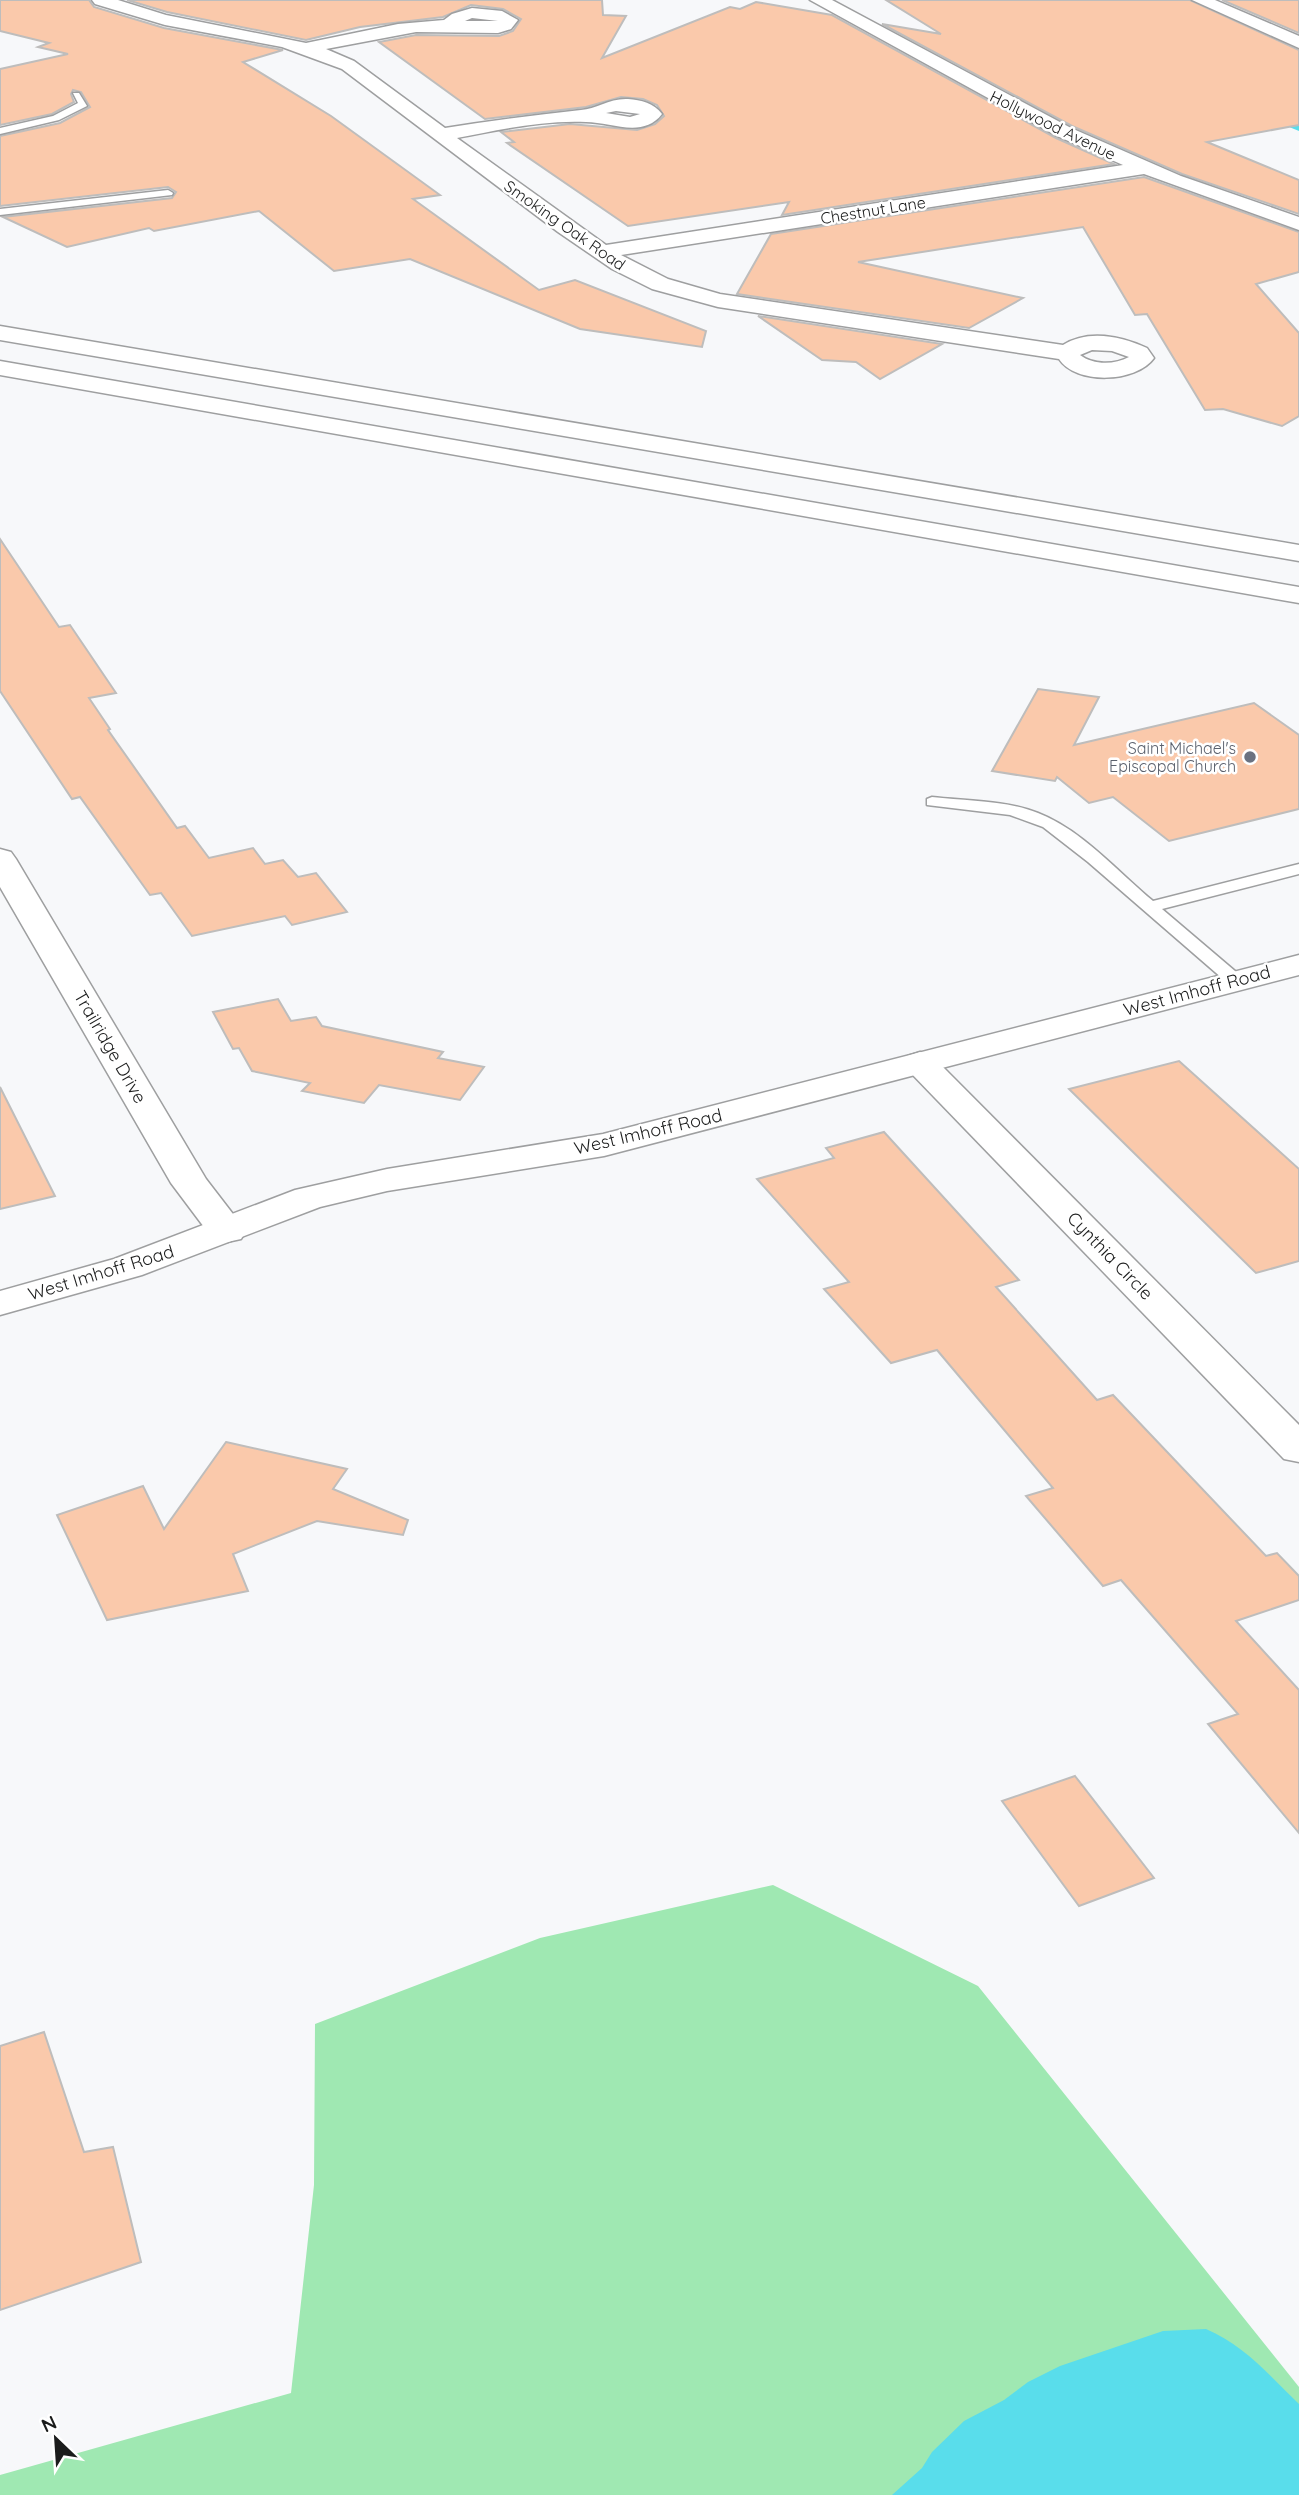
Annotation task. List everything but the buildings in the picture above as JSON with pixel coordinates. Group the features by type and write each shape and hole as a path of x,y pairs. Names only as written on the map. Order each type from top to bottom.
{"main road":[{"name":"Smoking Oak Road","path":"101,0 157,18 307,48 348,65 439,135 602,252 660,284 718,300 1067,353"},
{"name":"Hollywood Avenue","path":"819,0 1019,109 1144,168 1299,224"},
{"path":"1201,0 1299,43"},
{"path":"307,48 379,34 455,24"},
{"path":"439,135 593,116"},
{"name":"Chestnut Lane","path":"602,252 1144,168"},
{"path":"0,333 1299,553"},
{"path":"0,368 1299,595"},
{"name":"Trailridge Drive","path":"0,859 190,1183 227,1231"},
{"name":"West Imhoff Road","path":"0,1303 128,1267 308,1198 387,1180 604,1145 1299,965"},
{"name":"Cynthia Circle","path":"920,1063 1299,1449"}],"lane":[{"path":"0,131 56,118 84,104 76,95"},
{"path":"0,212 168,193"},
{"path":"932,803 1008,810 1034,817 1055,829 1236,981"},
{"path":"1150,907 1299,869"}],"green space":[{"path":"773,1885 978,1986 1299,2387 1299,2495 0,2495 0,2475 291,2393 314,2185 315,2024 540,1938"}],"water":[{"path":"1206,2329 1244,2352 1299,2404 1299,2495 892,2495 922,2468 932,2452 964,2421 1004,2400 1028,2382 1060,2366 1163,2331"}],"waterway":[{"path":"1275,118 1299,129"}],"place":[{"name":"Saint Michael's Episcopal Church","path":"1250,757"}]}
